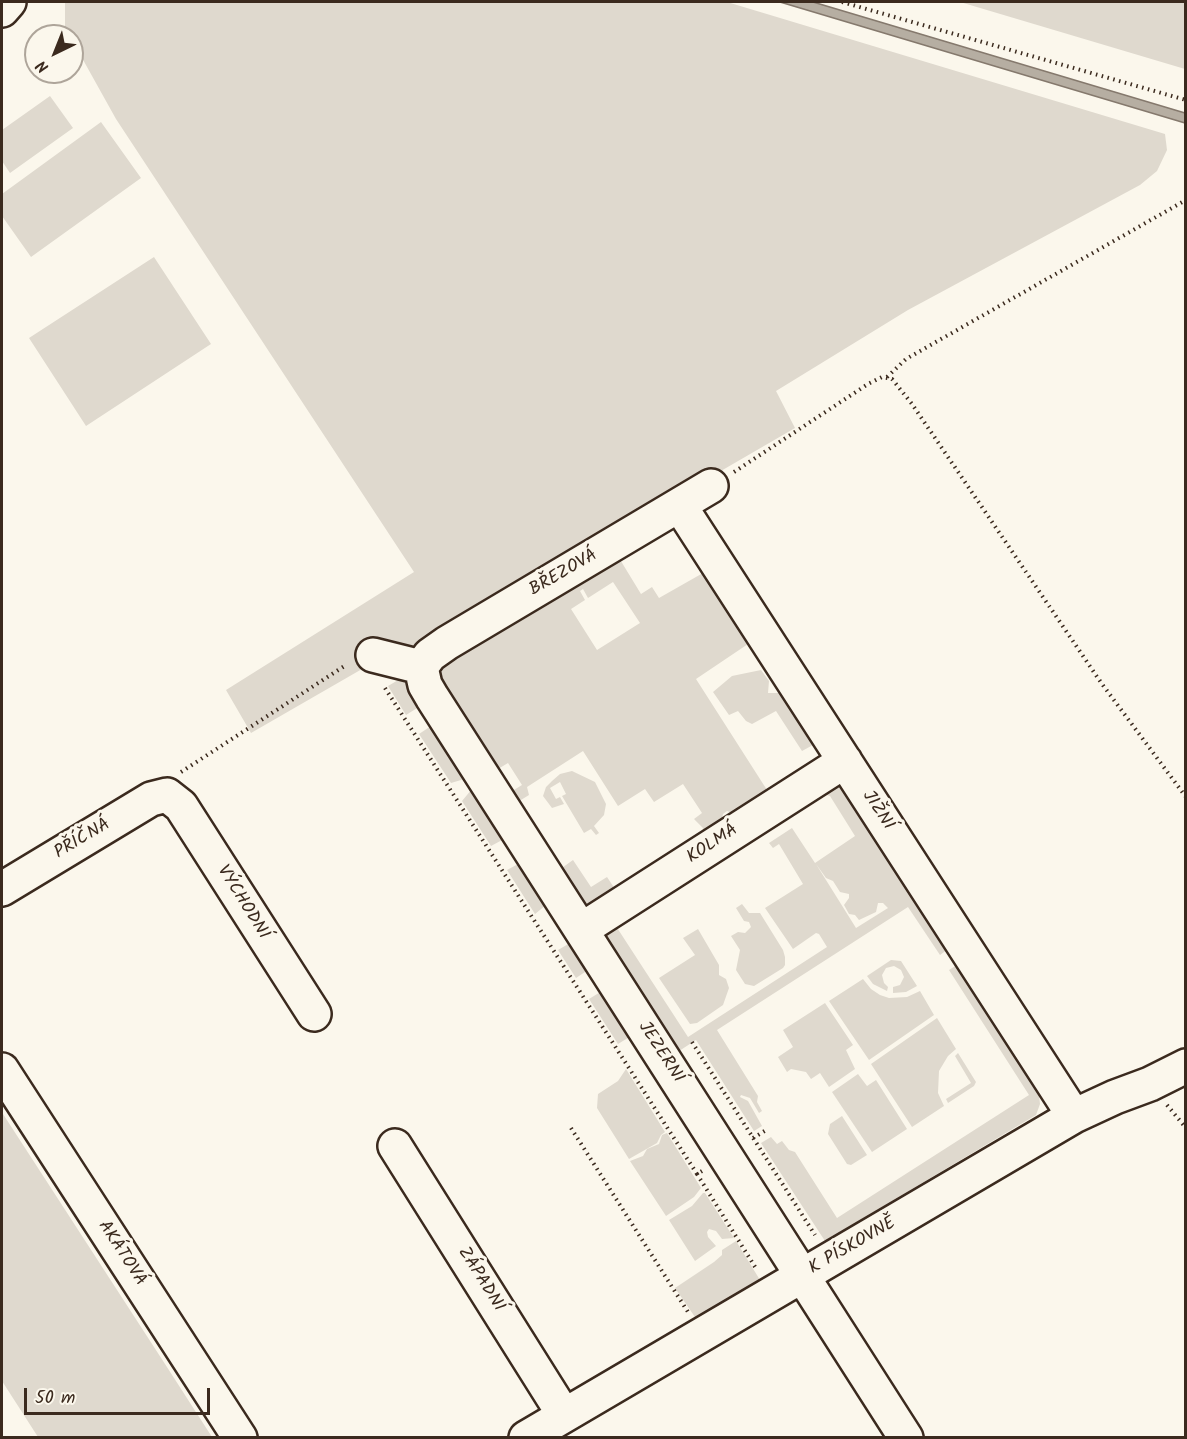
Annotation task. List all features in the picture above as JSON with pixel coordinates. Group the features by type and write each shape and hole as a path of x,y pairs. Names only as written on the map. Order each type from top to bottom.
{"street":[{"path":"2,10 9,2"},
{"name":"BŘEZOVÁ","path":"421,667 430,655 447,643 711,486"},
{"name":"JIŽNÍ","path":"680,506 1074,1116"},
{"path":"381,667 421,667"},
{"name":"JEZERNÍ","path":"421,667 425,685 906,1437"},
{"name":"KOLMÁ","path":"581,930 845,760"},
{"name":"PŘÍČNÁ","path":"2,889 151,799 167,795"},
{"name":"VÝCHODNÍ","path":"167,795 181,806 314,1014"},
{"name":"K PÍSKOVNĚ","path":"526,1437 803,1277 1074,1116 1114,1097 1150,1084 1185,1066"},
{"name":"AKÁTOVÁ","path":"2,1070 240,1437"},
{"name":"ZÁPADNÍ","path":"395,1146 564,1415"}],"path":[{"path":"842,2 1185,100"},
{"path":"711,486 868,384 887,376 906,359 1185,200"},
{"path":"887,376 912,404 1102,684 1185,797"},
{"path":"167,795 176,775 365,653 381,667 382,684 758,1270"},
{"path":"692,1042 816,1236"},
{"path":"571,1128 694,1322"},
{"path":"697,1174 706,1168"}],"shaded area":[{"path":"65,2 727,2 1165,134 1167,150 1157,171 1140,185 908,310 776,391 795,428 414,649 386,645 358,661 369,665 251,733 226,690 414,572 116,119 84,62 84,24 65,24"},
{"path":"780,2 813,2 1185,113 1185,123"},
{"path":"960,2 1185,2 1185,69"},
{"path":"50,96 73,128 10,173 2,161 2,130"},
{"path":"101,122 141,178 31,257 2,216 2,194"},
{"path":"154,257 211,344 86,426 29,338"},
{"path":"616,553 641,594 652,587 659,598 703,573 748,644 696,679 767,790 735,814 727,811 723,814 720,827 702,834 703,828 694,819 702,813 683,784 654,802 645,789 618,806 583,751 527,787 529,795 516,803 509,793 522,785 508,763 493,772 435,673 438,664","holes":["613,582 640,623 597,650 571,609 585,600 580,591 583,589 588,598"]},
{"path":"761,670 769,681 768,693 780,693 813,745 802,751 776,711 752,724 746,721 738,711 729,715 713,692 732,676"},
{"path":"400,679 422,705 406,715 388,686"},
{"path":"431,726 464,778 461,780 451,783 419,734"},
{"path":"572,771 595,782 606,804 604,815 594,826 599,833 596,835 591,829 584,833 562,796 566,794 560,782 550,788 556,799 560,797 564,804 552,808 543,796 546,787 560,774"},
{"path":"837,780 910,887 907,888 909,894 917,901 948,949 940,955 908,907 717,1030 758,1096 757,1102 762,1111 759,1113 750,1098 741,1095 740,1097 748,1101 762,1126 754,1131 696,1040 676,1053 603,935 612,920 688,1037 827,947 816,933 793,949 765,908 803,884 779,844 773,848 769,843 792,828 815,863 855,836 830,796 820,793 817,799 810,804 805,795","holes":["816,864 826,878 833,881 840,892 849,894 844,905 849,914 855,915 859,920 876,912 878,903 883,903 888,908 856,928"]},
{"path":"472,789 504,839 491,846 462,801"},
{"path":"573,860 591,887 607,877 619,895 586,907 582,905 559,870"},
{"path":"520,863 546,905 535,914 507,870"},
{"path":"742,904 749,913 760,913 785,957 783,968 754,986 745,984 736,970 740,950 731,936 738,932 745,933 751,927 736,908"},
{"path":"698,929 719,965 719,975 726,979 729,988 723,1005 697,1023 690,1024 659,978 695,955 683,938"},
{"path":"570,943 588,970 576,978 558,950"},
{"path":"891,960 901,961 917,986 906,992 893,993 893,987 900,985 904,977 901,970 894,966 886,968 882,975 888,987 887,991 873,984 867,976"},
{"path":"960,963 1046,1090 1039,1095 1040,1104 1036,1115 825,1241 761,1143 771,1137 777,1144 782,1141 789,1150 795,1152 837,1218 1029,1095 949,970"},
{"path":"863,979 871,989 889,998 907,997 920,991 934,1015 869,1060 829,1001"},
{"path":"602,991 631,1036 618,1044 589,999"},
{"path":"825,1003 853,1045 846,1050 855,1069 829,1087 820,1073 811,1079 806,1072 791,1069 787,1072 778,1057 793,1047 783,1030"},
{"path":"937,1018 956,1049 948,1056 939,1071 938,1093 944,1106 912,1127 871,1064"},
{"path":"958,1053 976,1082 974,1086 948,1103 946,1099 971,1083 955,1056"},
{"path":"626,1069 665,1132 657,1143 629,1159 597,1108 598,1094 618,1081"},
{"path":"858,1074 867,1086 876,1080 907,1129 872,1152 832,1092"},
{"path":"3,1114 212,1437 38,1437 2,1381"},
{"path":"842,1116 867,1155 851,1165 847,1164 828,1134 830,1124"},
{"path":"667,1133 701,1188 694,1197 666,1216 630,1161 643,1156 647,1149 659,1144 662,1135"},
{"path":"703,1193 734,1238 722,1239 716,1231 709,1229 708,1237 716,1246 695,1261 669,1220 692,1206"},
{"path":"736,1241 760,1280 695,1317 675,1288 714,1262 722,1255 722,1250"}]}
